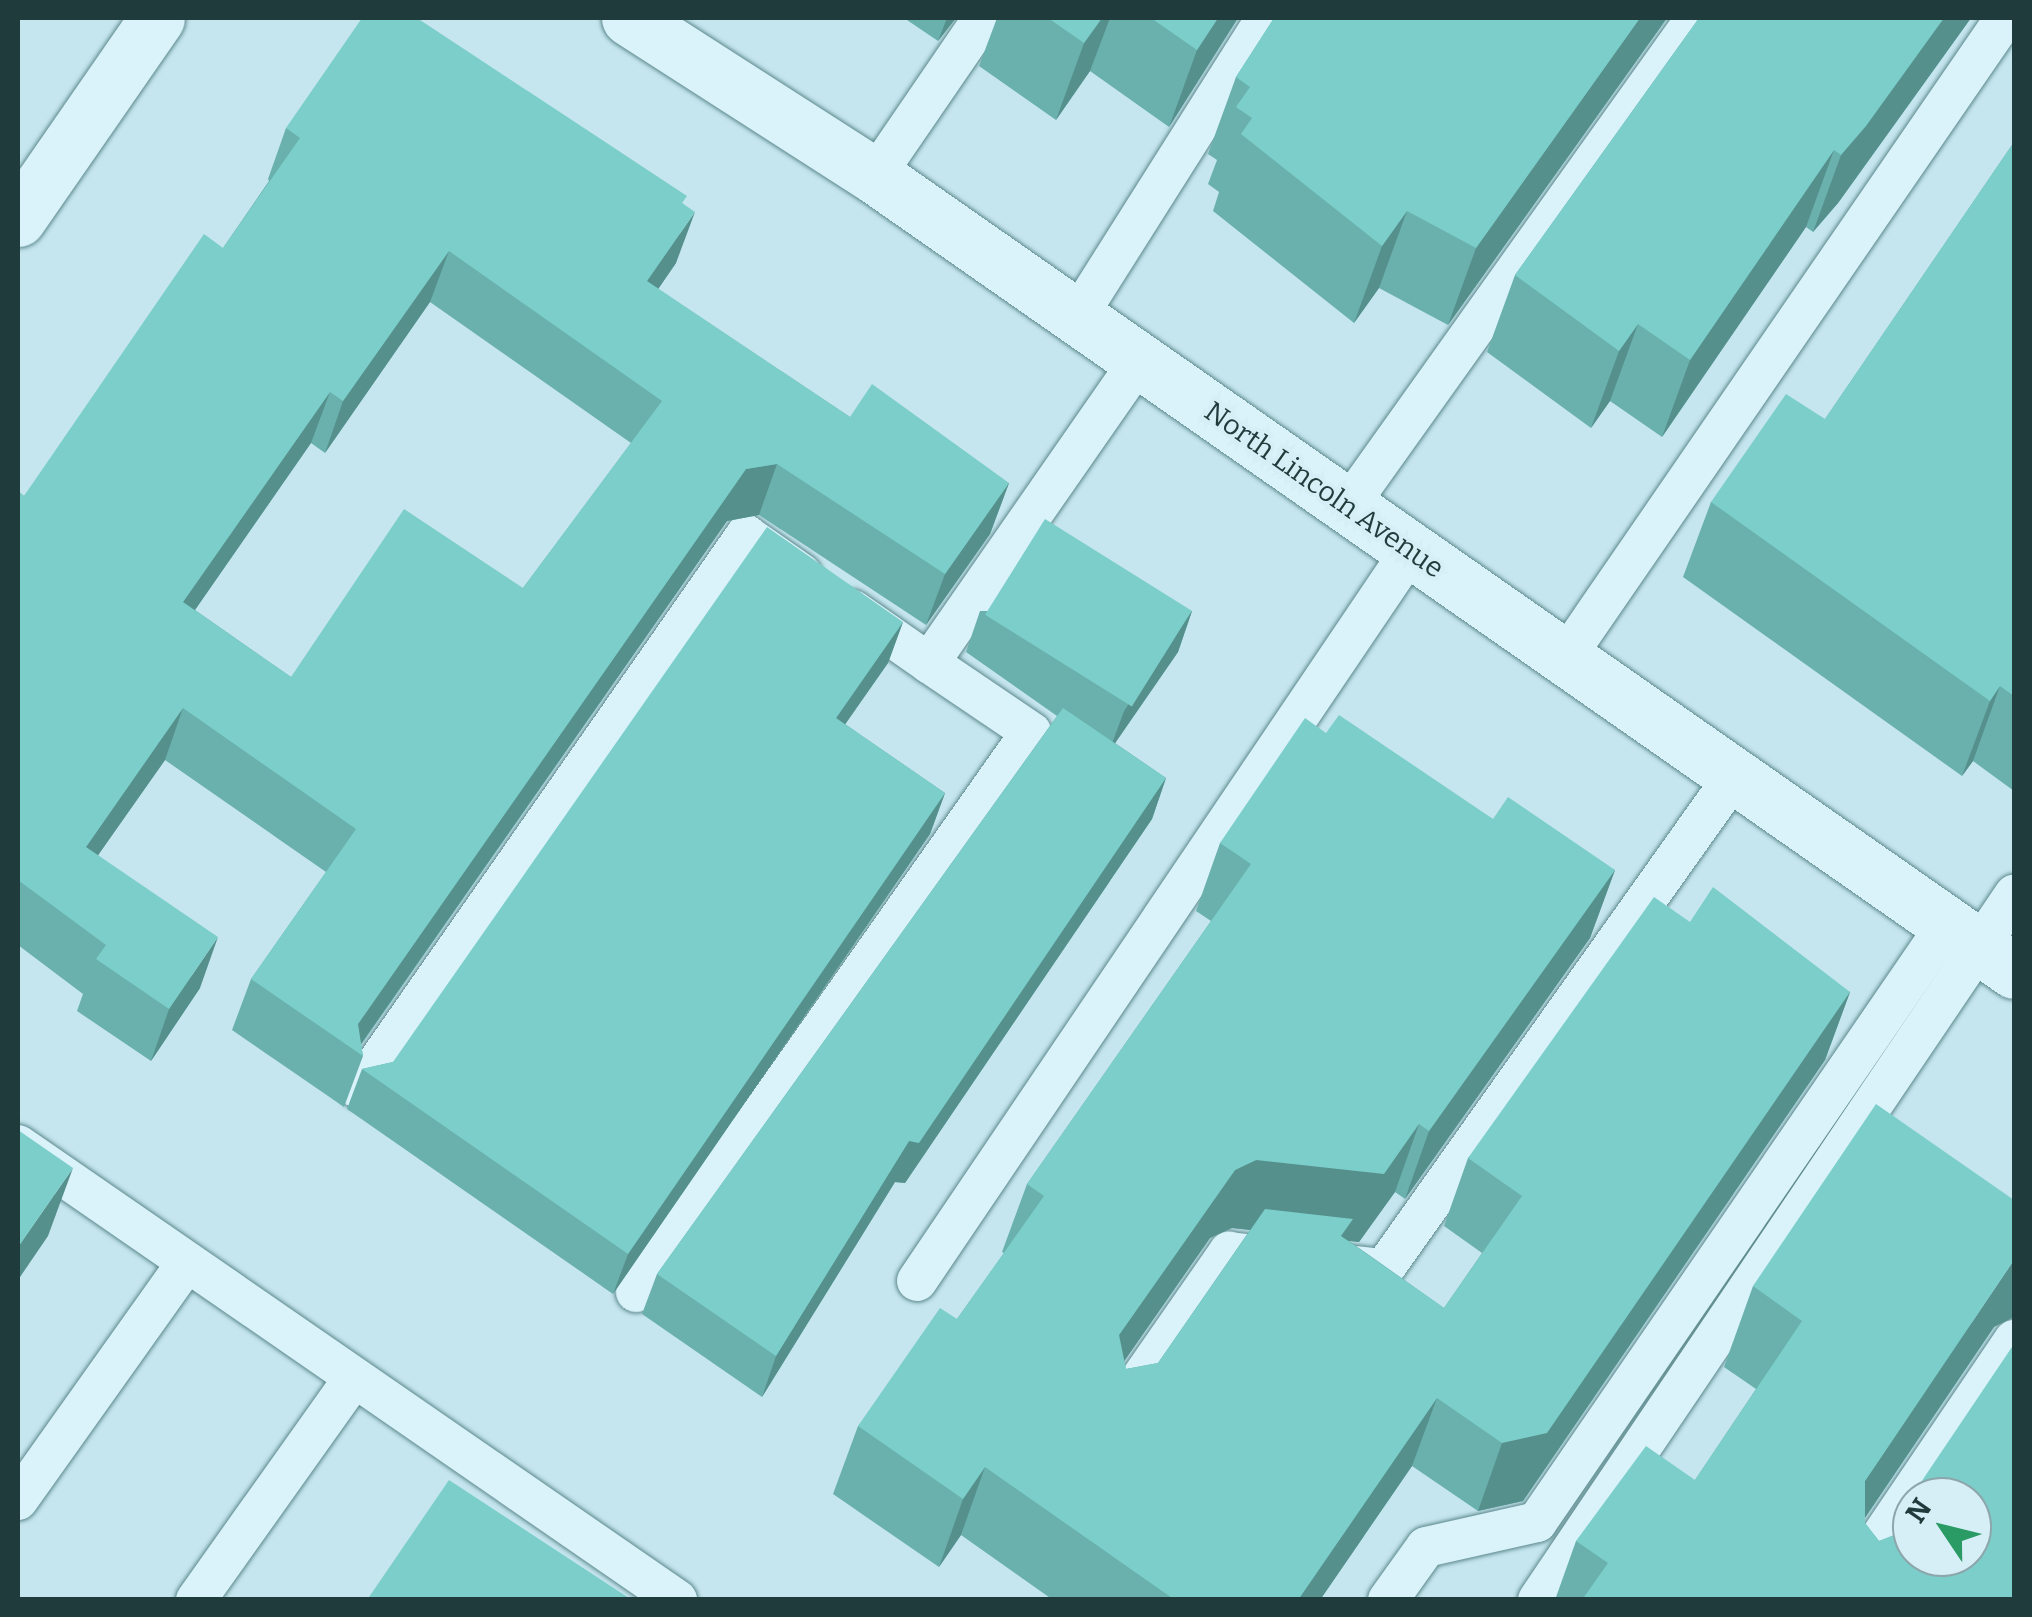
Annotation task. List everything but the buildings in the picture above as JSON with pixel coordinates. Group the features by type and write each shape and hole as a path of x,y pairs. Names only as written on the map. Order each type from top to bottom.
{"street":[{"path":"18,220 158,18"},
{"name":"North Lincoln Avenue","path":"628,18 875,176 1980,947"}],"lane":[{"path":"875,176 983,18"},
{"path":"1077,317 1266,18"},
{"path":"1348,506 1696,18"},
{"path":"1565,658 2006,18"},
{"path":"929,664 1139,361"},
{"path":"360,1089 746,535 1031,732 636,1292"},
{"path":"917,1281 1411,550"},
{"path":"1114,1417 1229,1252 1384,1269 1735,775"},
{"path":"1538,1600 2014,895"},
{"path":"1388,1600 1426,1547 1537,1522 1980,947"},
{"path":"18,1146 351,1382 677,1600"},
{"path":"18,1500 184,1265"},
{"path":"1859,1600 1855,1575 2014,1340"},
{"path":"196,1600 351,1382"}]}
